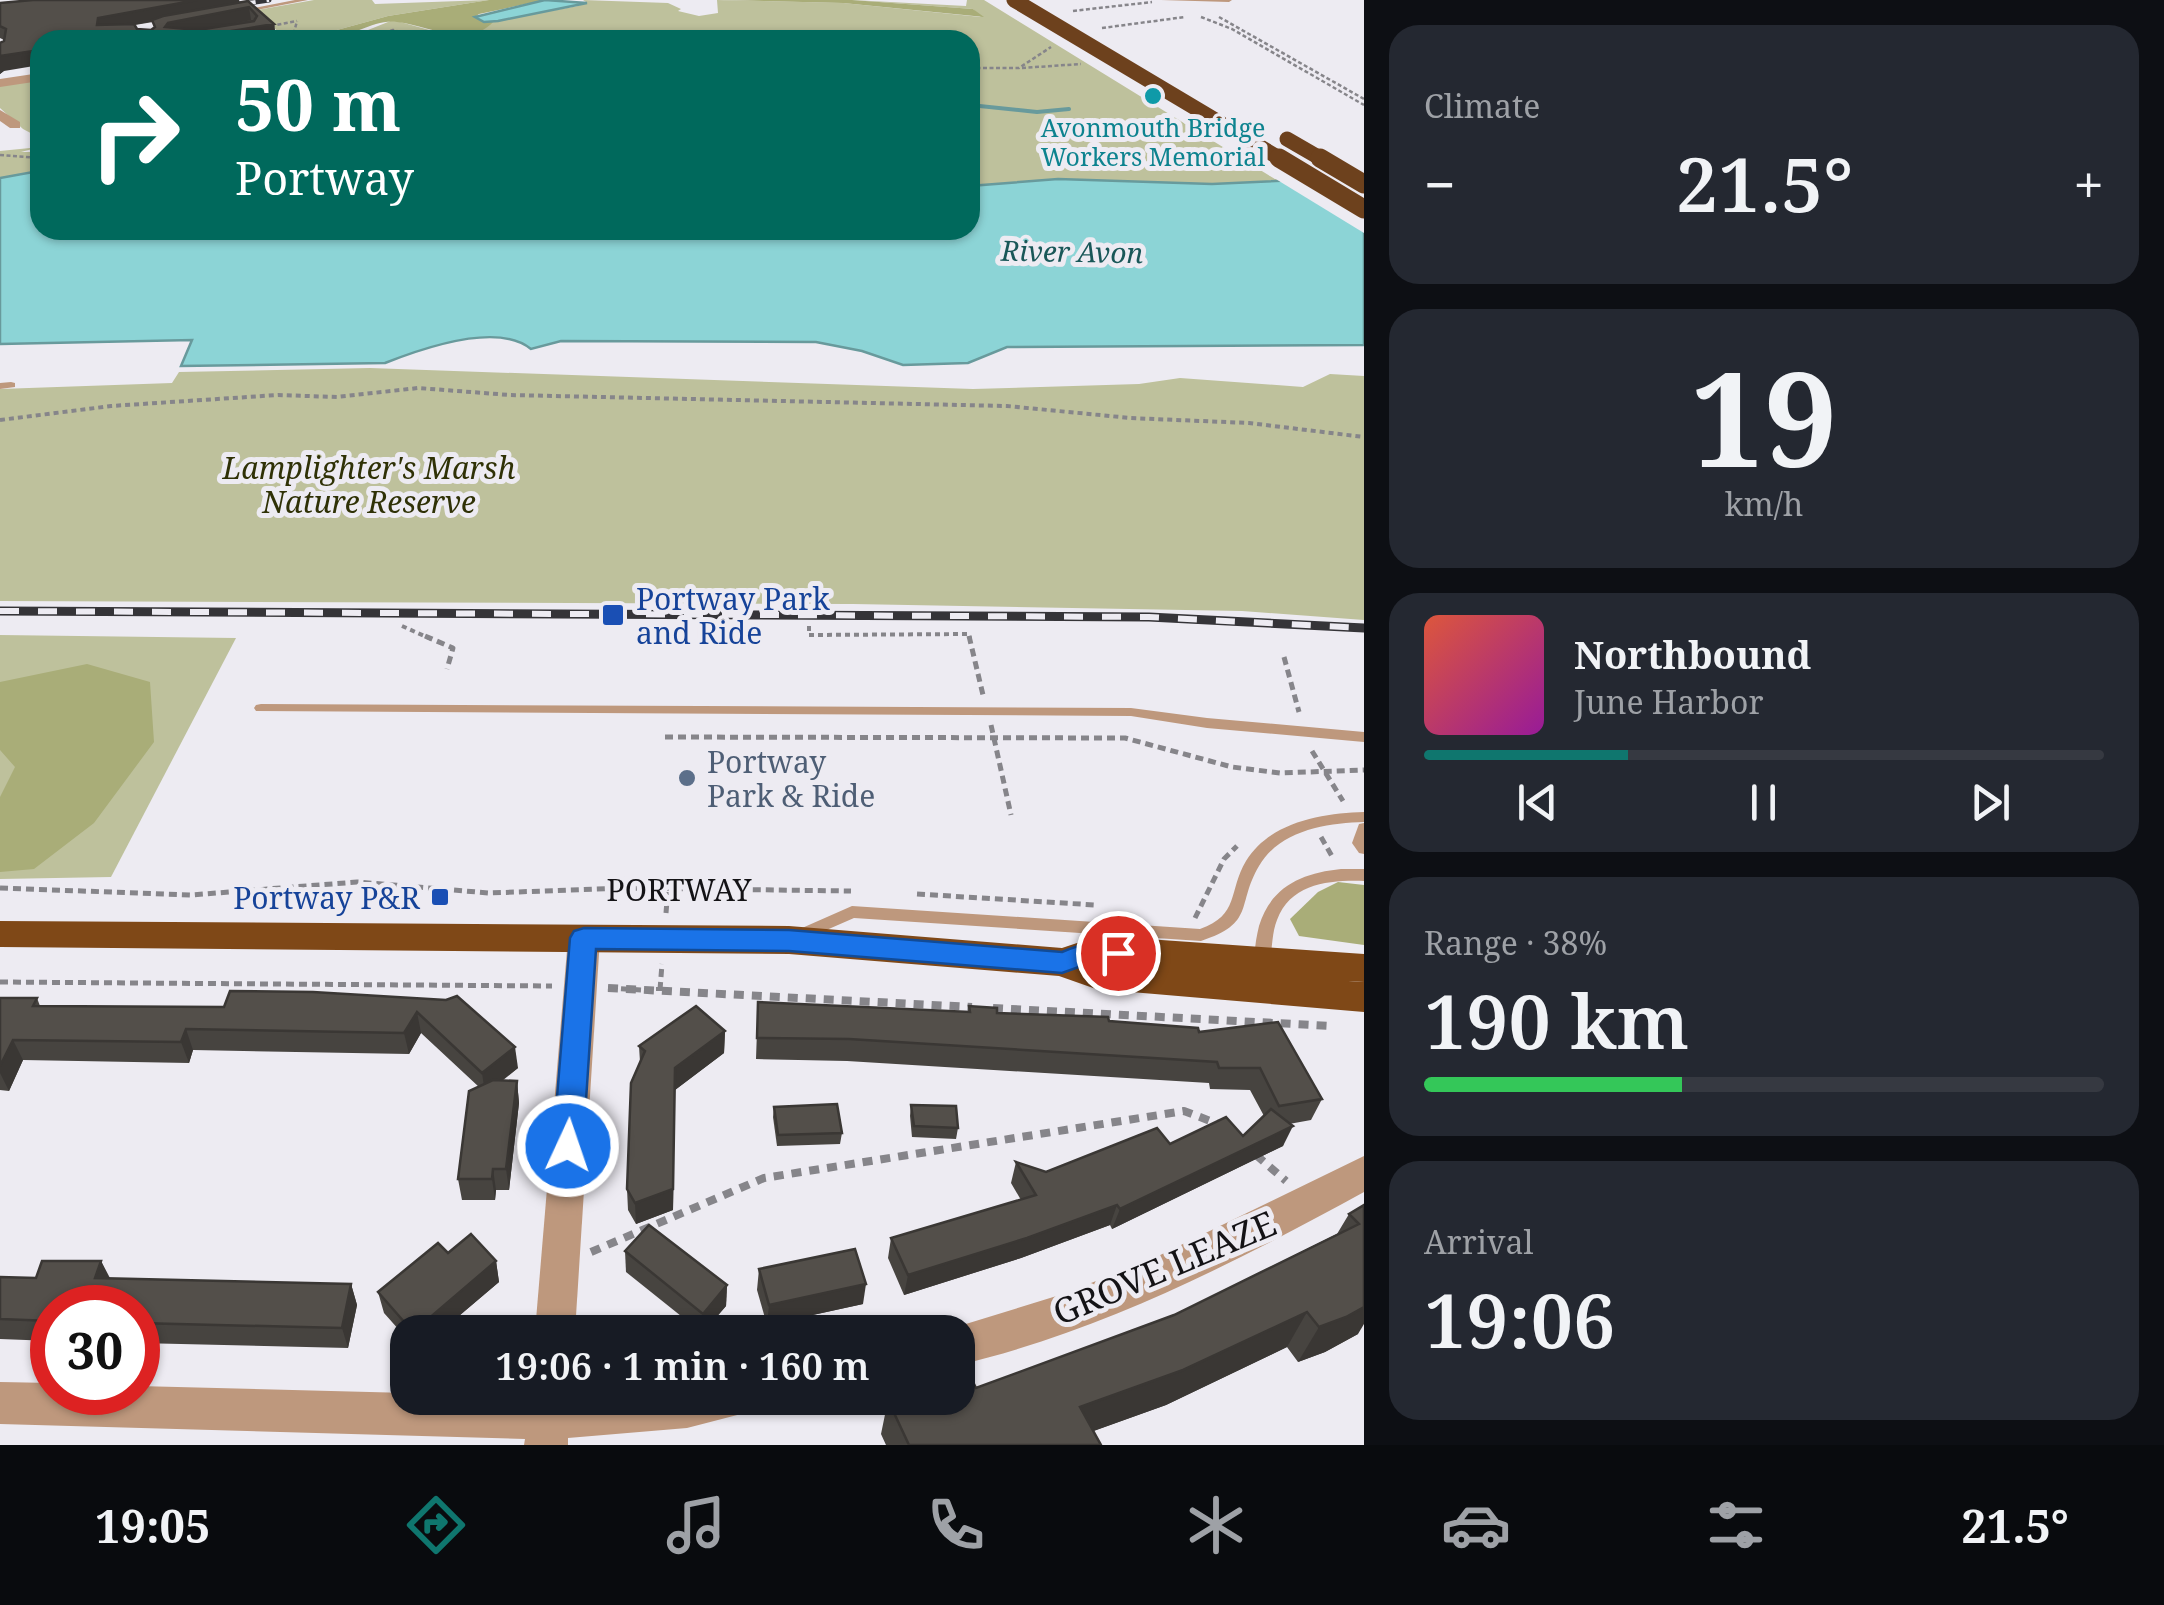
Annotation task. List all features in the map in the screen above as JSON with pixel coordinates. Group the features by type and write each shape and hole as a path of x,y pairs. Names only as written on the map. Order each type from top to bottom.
{"highway":[{"path":"1014,0 1364,209"},
{"path":"1046,0 1113,39"},
{"path":"1264,126 1364,184"},
{"name":"PORTWAY","path":"0,934 789,940 1062,962 1096,975 1266,975 1364,968"},
{"name":"PORTWAY","path":"1266,975 1354,1012"}],"street":[{"path":"0,84 30,79"},
{"path":"557,1315 584,938"},
{"name":"GROVE LEAZE","path":"975,1340 1140,1283 1364,1173"},
{"path":"0,1403 548,1420 601,1415"}],"lane":[{"path":"240,11 305,0"},
{"path":"1164,0 1225,0"},
{"path":"261,708 1132,712 1364,737"},
{"path":"789,940 852,912 1201,934 1223,928 1238,910 1253,862 1273,843 1313,822 1364,817"},
{"path":"1364,828 1360,844 1364,848"},
{"path":"1266,975 1273,910 1289,888 1310,876 1364,874"}],"path":[{"path":"1071,12 1164,0"},
{"path":"1180,0 1242,28 1364,99"},
{"path":"1093,30 1198,16 1232,29 1364,106"},
{"path":"270,26 297,21 295,30"},
{"path":"1019,68 1060,41"},
{"path":"980,68 1098,62"},
{"path":"0,155 30,157"},
{"path":"0,420 111,406 337,396 418,388 510,395 1008,406 1130,418 1250,423 1364,438"},
{"path":"402,626 453,648 447,668"},
{"path":"810,626 809,635 969,634 1012,815"},
{"path":"1284,657 1305,733 1343,802"},
{"path":"665,736 1125,738 1232,767 1280,773 1364,770"},
{"path":"1177,916 1195,918 1224,858 1247,836"},
{"name":"PORTWAY","path":"0,888 191,895 357,882 489,892 625,888 869,892"},
{"path":"907,893 1109,906"},
{"path":"0,982 578,986 1354,1012"},
{"path":"561,1265 764,1178 1184,1111 1215,1120 1228,1132"},
{"path":"1242,1143 1311,1202"}],"green space":[{"path":"314,0 372,0 375,4 489,0 388,16 337,30 276,30 257,10"},
{"path":"489,0 545,0 479,14 475,17 494,21 481,30 434,30 387,22 360,30 337,30 388,16"},
{"path":"583,0 668,3 681,9 678,11 699,16 718,13 717,0 843,3 981,17 973,9 852,0 966,6 967,0 984,0 1275,179 1327,179 980,220 980,30 478,30 494,21 578,6 586,2"},
{"path":"724,0 852,0 973,9 984,17 843,3"},
{"path":"393,20 429,30 368,30"},
{"path":"30,82 30,133 0,108 0,86"},
{"path":"30,148 21,152 30,152 30,219 0,220 0,151"},
{"name":"Lamplighter's Marsh Nature Reserve","path":"370,368 973,389 1139,384 1180,378 1303,387 1330,374 1364,376 1364,620 1242,611 853,604 0,601 0,389 172,383 179,372"},
{"path":"0,635 236,638 111,877 0,879"},
{"path":"87,664 150,682 154,742 94,823 34,869 0,872 0,797 15,767 0,750 0,682"},
{"path":"1338,882 1364,885 1364,945 1299,936 1290,919 1318,892"}],"water":[{"path":"545,0 587,3 498,21 484,22 475,17"},
{"name":"River Avon","path":"30,173 30,240 980,240 980,185 1058,179 1212,184 1364,177 1364,345 1007,347 968,363 903,365 862,351 816,342 561,341 531,349 517,341 480,338 439,345 385,363 181,366 192,340 0,344 0,178"}],"pier":[{"path":"1364,172 1364,233 1269,175"}],"building":[{"path":"197,0 98,18 97,25 134,24 137,29 151,30 30,30 30,52 0,56 6,29 0,26 0,3"},
{"path":"248,1 274,24 238,30 198,30 151,30 155,27 152,20 163,16","holes":["249,7 257,16 254,21 198,30 165,27 168,23"]},
{"path":"230,991 446,1000 457,996 515,1047 482,1073 417,1012 404,1033 186,1029 181,1042 13,1040 0,1066 0,998 37,998 33,1006 224,1007"},
{"path":"758,1002 970,1012 969,1006 997,1008 997,1013 1108,1017 1109,1021 1198,1028 1199,1032 1278,1022 1322,1099 1279,1106 1260,1068 1219,1068 1217,1062 849,1039 757,1038"},
{"path":"696,1006 725,1031 675,1068 673,1189 635,1203 627,1189 631,1083 645,1051 639,1046"},
{"path":"493,1080 517,1081 506,1169 493,1169 492,1179 458,1179 469,1091"},
{"path":"837,1104 842,1133 778,1135 774,1107"},
{"path":"911,1105 956,1106 958,1128 914,1126"},
{"path":"1271,1109 1293,1126 1120,1209 1117,1205 908,1275 891,1238 1036,1195 1016,1162 1046,1172 1157,1128 1170,1144 1226,1117 1243,1136"},
{"path":"1364,1205 1364,1307 1346,1317 1319,1327 1307,1312 1183,1370 1080,1407 1101,1445 909,1445 895,1415 975,1415 975,1386 1174,1315 1359,1224 1349,1214"},
{"path":"649,1225 727,1285 703,1314 625,1251"},
{"path":"471,1234 496,1261 433,1315 398,1315 378,1292 438,1243 448,1253"},
{"path":"855,1249 866,1284 769,1305 759,1269"},
{"path":"42,1261 101,1261 95,1278 351,1284 342,1328 160,1324 160,1285 30,1285 30,1320 0,1319 0,1277 36,1278"}],"waterway":[{"path":"980,106 1037,112 1069,109"}],"railway":[{"path":"223,7 269,0"},
{"path":"0,611 1149,617 1364,628"}],"place":[{"name":"Avonmouth Bridge Workers Memorial","path":"1153,96"},
{"name":"Portway Park and Ride","path":"613,615"},
{"name":"Portway Park & Ride","path":"687,778"},
{"name":"Portway P&R","path":"440,897"}],"route":[{"path":"568,1146 584,938 789,940 1062,962 1088,952 1118,953"}]}
